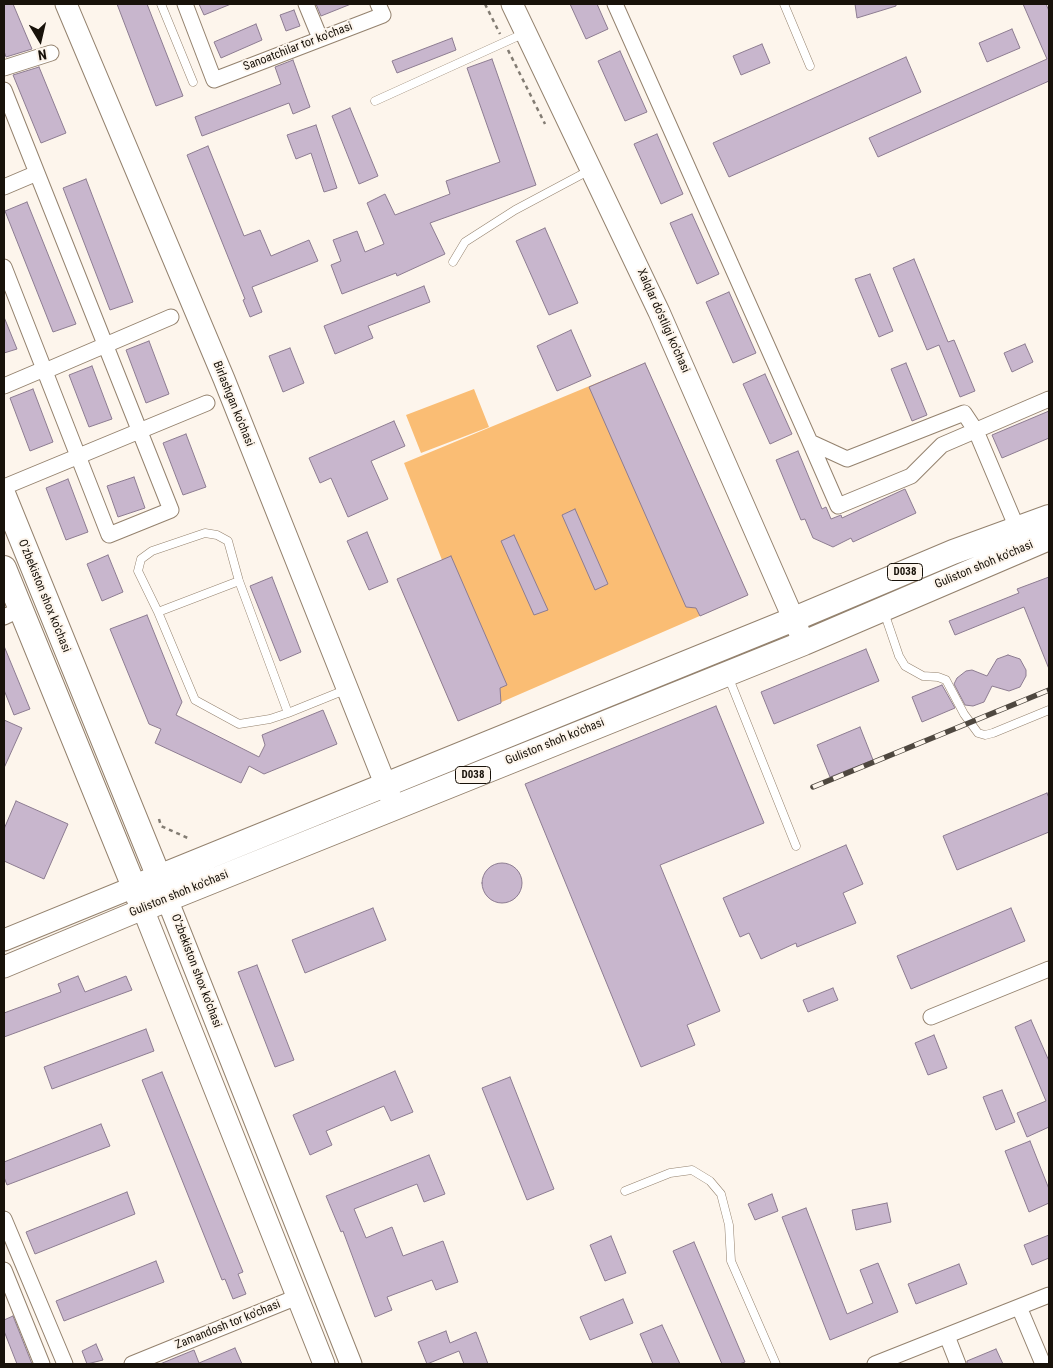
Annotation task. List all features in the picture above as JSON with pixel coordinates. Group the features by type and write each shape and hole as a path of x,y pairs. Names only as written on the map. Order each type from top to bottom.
{"main road":[{"name":"O'zbekiston shox ko'chasi","path":"4,496 142,840 168,898"},
{"name":"Guliston shoh ko'chasi","path":"134,887 794,620 953,552 1049,517"},
{"name":"Guliston shoh ko'chasi","path":"143,909 394,806 804,643 1049,538"},
{"name":"O'zbekiston shox ko'chasi","path":"4,568 12,613 143,909"},
{"path":"118,849 142,840"}],"street":[{"name":"Birlashgan ko'chasi","path":"66,4 224,379 394,806"},
{"name":"Sanoatchilar tor ko'chasi","path":"185,4 214,80 320,38 381,10"},
{"path":"306,4 320,38"},
{"name":"Xalqlar do'stligi ko'chasi","path":"512,4 659,312 804,643"},
{"path":"615,4 838,506 911,476 942,445 1049,399"},
{"path":"4,68 50,53"},
{"path":"4,90 171,510 110,535 4,267"},
{"path":"4,187 37,173"},
{"path":"4,386 171,317"},
{"path":"4,487 208,403"},
{"path":"810,442 847,459 964,413 976,432 1017,528"},
{"name":"Guliston shoh ko'chasi","path":"4,940 134,887"},
{"name":"O'zbekiston shox ko'chasi","path":"168,898 183,941 351,1364"},
{"name":"O'zbekiston shox ko'chasi","path":"143,909 324,1364"},
{"name":"Guliston shoh ko'chasi","path":"4,967 143,909"},
{"path":"160,950 183,941"},
{"path":"931,1017 1049,969"},
{"path":"4,1219 65,1364"},
{"path":"4,1270 42,1364"},
{"path":"875,1364 1049,1295"},
{"name":"Zamandosh tor ko'chasi","path":"132,1364 297,1297"},
{"path":"1018,1308 1043,1364"},
{"path":"947,1336 958,1364"}],"lane":[{"path":"161,4 193,82"},
{"path":"784,4 810,66"},
{"path":"375,101 526,33"},
{"path":"454,262 465,242 515,210 592,169"},
{"path":"288,713 239,581 228,541 217,535 205,533 152,551 140,559 138,571 158,612 195,700 238,724 270,719 288,713 347,690"},
{"path":"158,612 239,581"},
{"path":"882,608 899,656 906,666 923,676 938,677 946,680 964,714 978,733 985,735 993,733 1049,710"},
{"path":"727,674 796,846"},
{"path":"626,1191 670,1173 692,1170 710,1181 721,1194 729,1225 731,1261 776,1364"}],"path":[{"path":"485,4 545,124"},
{"path":"159,818 161,826 190,839"}],"shaded area":[{"path":"645,363 748,595 458,721 397,579 442,560 404,463"},
{"path":"474,389 489,427 421,453 406,415"}],"building":[{"path":"4,4 13,4 32,49 6,57 4,51"},
{"path":"117,4 147,4 183,96 156,106"},
{"path":"199,4 231,4 204,15"},
{"path":"316,4 351,4 321,16"},
{"path":"570,4 597,4 608,29 586,39"},
{"path":"855,4 896,4 896,6 857,18"},
{"path":"1023,4 1046,4 1049,11 1049,81 878,157 869,138 1047,59"},
{"path":"294,10 300,26 286,31 280,15"},
{"path":"256,24 262,40 221,58 214,42"},
{"path":"1012,29 1020,48 987,62 979,43"},
{"path":"452,38 456,50 397,73 392,61"},
{"path":"762,44 770,63 741,75 733,56"},
{"path":"620,51 647,112 625,121 598,61"},
{"path":"906,57 921,92 729,177 713,143"},
{"path":"492,59 536,185 430,223 445,254 397,276 396,273 342,294 331,265 341,261 333,240 357,231 365,252 384,244 367,203 385,194 395,215 450,194 446,181 500,162 467,68"},
{"path":"293,60 310,107 293,114 289,103 202,136 195,117 281,84 275,67"},
{"path":"39,67 66,133 41,143 13,75"},
{"path":"350,108 378,176 359,184 332,116"},
{"path":"316,125 337,188 324,192 311,153 296,159 287,135"},
{"path":"657,134 683,194 661,204 634,144"},
{"path":"208,146 244,236 260,230 271,256 309,240 318,261 252,287 262,312 250,317 243,300 245,299 187,155"},
{"path":"86,179 133,302 110,310 63,188"},
{"path":"27,202 76,324 53,332 5,211"},
{"path":"692,214 719,274 697,284 670,223"},
{"path":"545,228 578,303 549,315 516,241"},
{"path":"914,259 948,342 954,340 975,391 960,397 939,345 927,350 893,268"},
{"path":"870,274 893,331 879,337 855,279"},
{"path":"424,286 430,302 368,326 373,338 335,354 324,326"},
{"path":"729,292 756,353 733,363 706,302"},
{"path":"4,317 17,349 4,353"},
{"path":"571,330 591,376 557,391 537,346"},
{"path":"149,341 169,394 146,403 126,350"},
{"path":"1025,344 1033,362 1012,372 1004,353"},
{"path":"290,348 304,383 283,392 269,356"},
{"path":"645,363 748,595 700,616 696,608 686,607 589,387"},
{"path":"906,363 927,415 912,421 891,369"},
{"path":"92,366 112,419 89,427 69,375"},
{"path":"765,374 792,434 770,444 743,384"},
{"path":"33,389 53,442 30,451 10,398"},
{"path":"1049,411 1049,438 1002,458 992,435"},
{"path":"394,421 405,446 371,461 388,499 348,517 331,478 320,483 309,458"},
{"path":"186,434 206,487 183,495 163,443"},
{"path":"798,451 822,509 826,507 831,519 841,515 842,518 905,489 916,513 853,542 851,538 833,547 813,538 805,519 801,520 776,460"},
{"path":"134,477 145,508 118,517 107,486"},
{"path":"68,479 88,532 66,540 46,488"},
{"path":"575,509 608,584 595,590 562,515"},
{"path":"367,532 388,582 369,590 347,541"},
{"path":"514,535 548,610 534,615 501,541"},
{"path":"108,555 123,592 102,601 87,564"},
{"path":"451,556 507,685 500,688 501,703 458,721 397,579"},
{"path":"272,577 301,652 280,661 250,586"},
{"path":"1049,577 1049,669 1024,607 955,635 949,621 1019,593 1017,589"},
{"path":"147,615 182,702 176,715 259,757 265,745 262,735 323,710 337,744 264,774 249,766 241,783 155,743 161,729 149,724 110,629"},
{"path":"4,646 30,709 14,715 4,690"},
{"path":"866,649 879,681 774,724 761,692"},
{"path":"1008,655 1020,659 1026,670 1026,676 1020,687 1009,691 992,686 984,702 973,706 965,705 954,684 957,678 966,671 972,670 987,676 997,659"},
{"path":"942,685 955,708 922,722 912,697"},
{"path":"716,706 764,823 660,865 720,1011 687,1025 695,1045 641,1067 525,784"},
{"path":"4,720 22,728 4,768"},
{"path":"860,727 873,760 830,777 817,745"},
{"path":"1047,793 1049,798 1049,832 957,870 943,836"},
{"path":"16,801 68,824 44,879 4,861 4,829"},
{"path":"846,845 863,884 843,893 856,923 797,947 796,943 761,959 749,933 740,937 723,898"},
{"path":"502,863 516,869 522,883 516,897 502,903 488,897 482,883 488,869"},
{"path":"373,908 386,940 305,973 292,940"},
{"path":"1011,908 1025,941 911,989 897,956"},
{"path":"257,965 294,1060 275,1067 238,972"},
{"path":"78,976 85,992 126,976 132,990 4,1037 4,1013 61,992 58,984"},
{"path":"833,988 838,1000 808,1012 803,1000"},
{"path":"1031,1020 1049,1061 1049,1127 1027,1137 1017,1113 1046,1101 1015,1027"},
{"path":"146,1029 154,1051 52,1089 44,1067"},
{"path":"934,1035 947,1068 928,1075 915,1043"},
{"path":"395,1071 413,1112 391,1121 384,1106 326,1131 332,1145 310,1155 293,1115"},
{"path":"162,1072 243,1272 238,1274 246,1294 233,1299 225,1279 222,1280 142,1080"},
{"path":"510,1077 554,1189 527,1200 482,1088"},
{"path":"1002,1090 1015,1122 996,1130 983,1097"},
{"path":"101,1124 110,1146 7,1185 4,1177 4,1162"},
{"path":"1030,1141 1049,1189 1049,1203 1029,1212 1005,1151"},
{"path":"429,1155 445,1194 424,1202 417,1184 354,1209 366,1238 392,1227 403,1256 443,1241 458,1282 436,1290 432,1280 387,1297 392,1310 375,1317 343,1231 341,1232 326,1196"},
{"path":"127,1192 135,1214 35,1254 26,1232"},
{"path":"772,1194 778,1211 755,1220 748,1204"},
{"path":"887,1203 891,1222 856,1230 852,1210"},
{"path":"806,1208 847,1314 873,1303 860,1270 878,1263 898,1312 830,1340 782,1217"},
{"path":"1049,1235 1049,1258 1032,1265 1024,1245"},
{"path":"611,1236 626,1273 605,1281 590,1245"},
{"path":"694,1242 745,1362 722,1364 673,1251"},
{"path":"156,1261 164,1282 64,1321 56,1301"},
{"path":"959,1264 967,1284 916,1304 908,1284"},
{"path":"623,1299 633,1323 590,1340 580,1317"},
{"path":"13,1316 32,1364 17,1364 4,1331 4,1320"},
{"path":"662,1325 680,1364 653,1364 640,1334"},
{"path":"446,1331 450,1343 476,1332 488,1364 464,1364 459,1351 427,1364 418,1342"},
{"path":"96,1344 103,1360 87,1364 82,1351"},
{"path":"235,1348 242,1364 160,1364 194,1350 199,1363"},
{"path":"996,1349 1003,1364 967,1364 967,1361"}],"railway":[{"path":"813,787 1049,690"}]}
